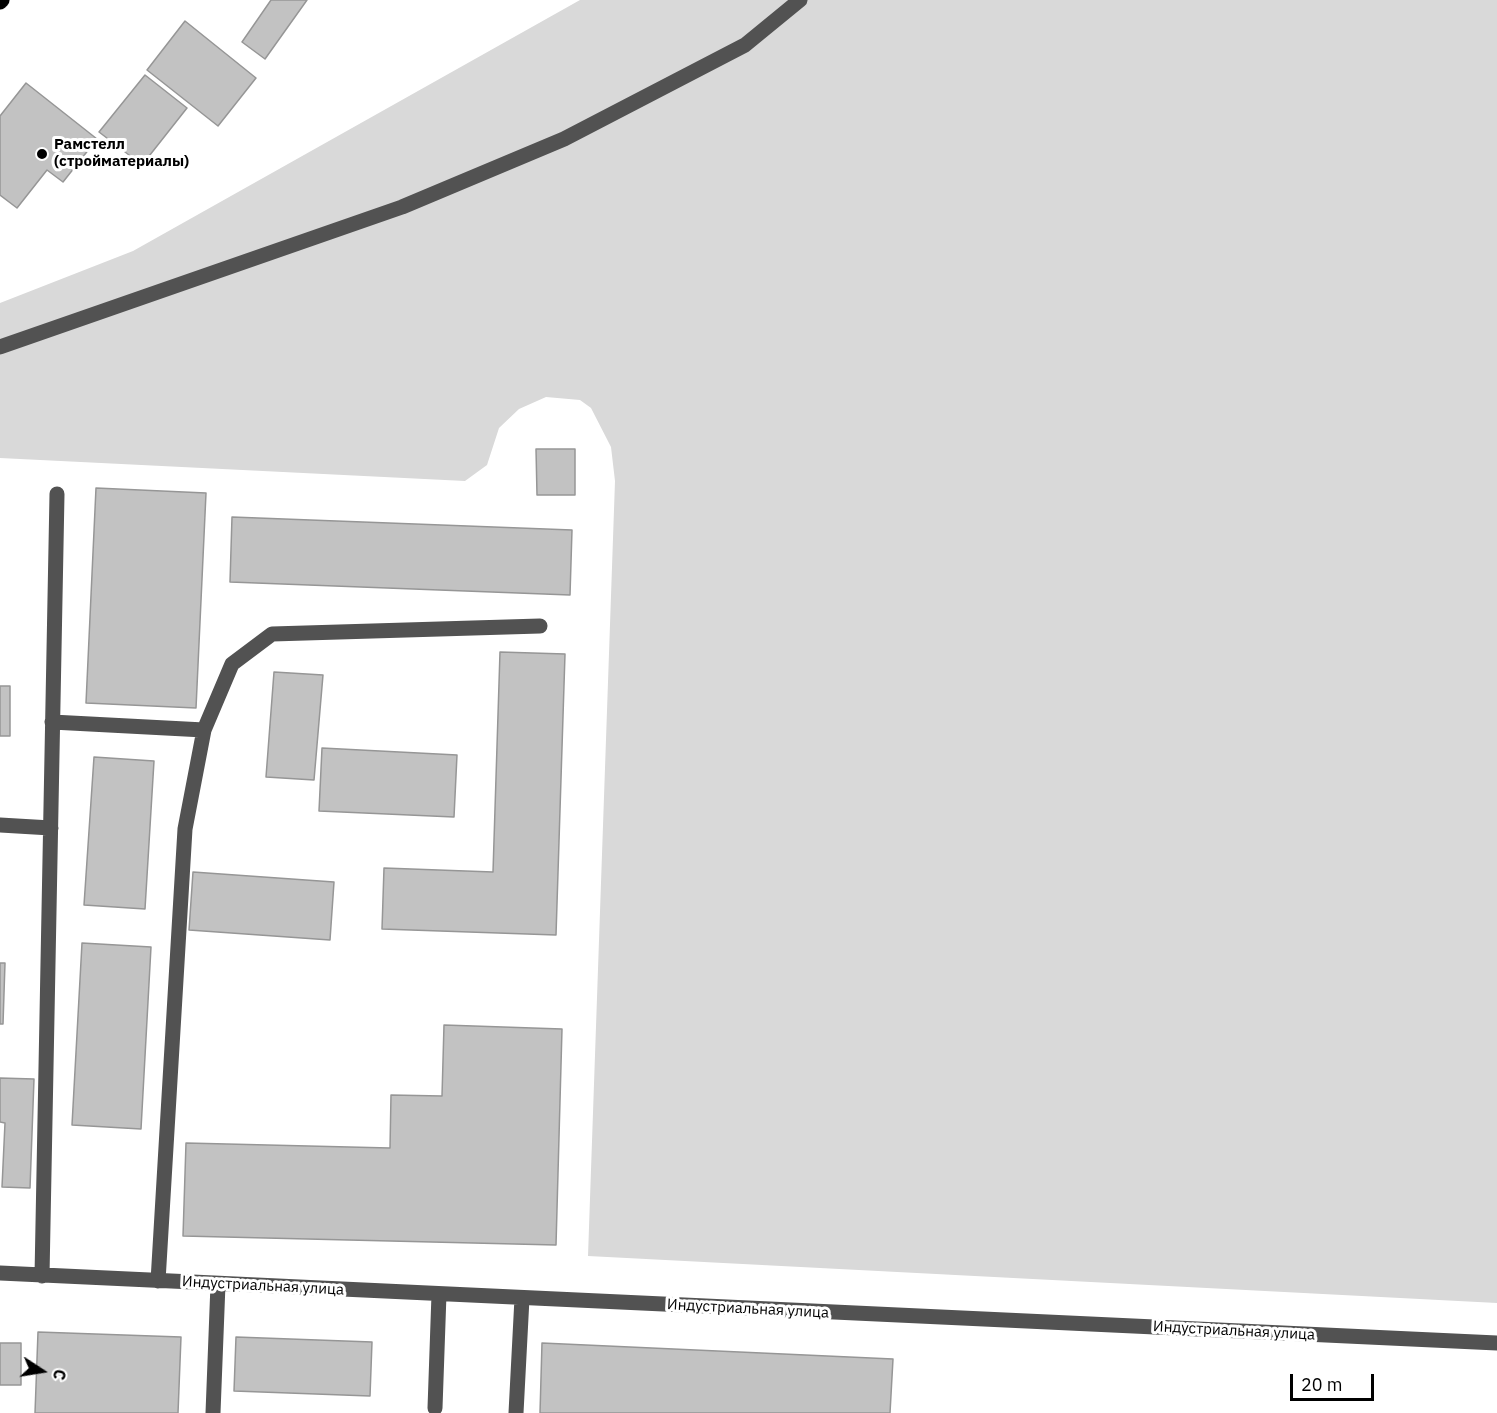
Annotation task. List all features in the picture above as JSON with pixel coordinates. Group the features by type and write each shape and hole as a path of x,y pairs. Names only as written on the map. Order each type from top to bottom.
{"street":[{"path":"0,347 402,207 564,139 745,45 800,0"},
{"path":"42,1276 57,494"},
{"path":"158,1281 185,830 204,730 232,664 272,634 540,626"},
{"path":"52,722 204,730"},
{"path":"0,825 51,828"},
{"name":"Индустриальная улица","path":"0,1273 1497,1343"},
{"path":"213,1413 218,1284"},
{"path":"435,1408 439,1294"},
{"path":"516,1413 522,1298"}],"shaded area":[{"path":"580,0 1497,0 1497,1303 588,1256 615,481 611,447 591,408 580,400 546,397 519,409 499,428 487,465 465,481 0,458 0,303 133,251"}],"building":[{"path":"271,0 307,0 265,59 242,42"},
{"path":"185,21 256,78 218,126 147,70"},
{"path":"145,75 187,108 142,165 99,132"},
{"name":"Рамстелл (стройматериалы)","path":"26,83 97,139 63,182 47,170 17,208 0,195 0,116"},
{"path":"536,449 575,449 575,495 537,495"},
{"path":"96,488 206,493 196,708 86,703"},
{"path":"232,517 572,530 570,595 230,582"},
{"path":"500,652 565,654 556,935 382,929 384,868 493,872"},
{"path":"274,672 323,675 314,780 266,777"},
{"path":"0,686 10,686 10,736 0,736"},
{"path":"322,748 457,755 454,817 319,811"},
{"path":"94,757 154,761 145,909 84,905"},
{"path":"193,872 334,882 330,940 189,930"},
{"path":"82,943 151,947 141,1129 72,1125"},
{"path":"0,963 5,963 3,1024 0,1024"},
{"path":"444,1025 562,1029 556,1245 183,1236 186,1143 390,1148 391,1095 442,1096"},
{"path":"0,1078 34,1079 30,1188 2,1187 5,1123 0,1122"},
{"path":"38,1332 181,1337 178,1413 35,1413"},
{"path":"236,1337 372,1342 370,1396 234,1391"},
{"path":"0,1343 21,1343 21,1385 0,1385"},
{"path":"542,1343 893,1359 890,1413 540,1413"}],"place":[{"name":"Рамстелл (стройматериалы)","path":"42,154"}]}
